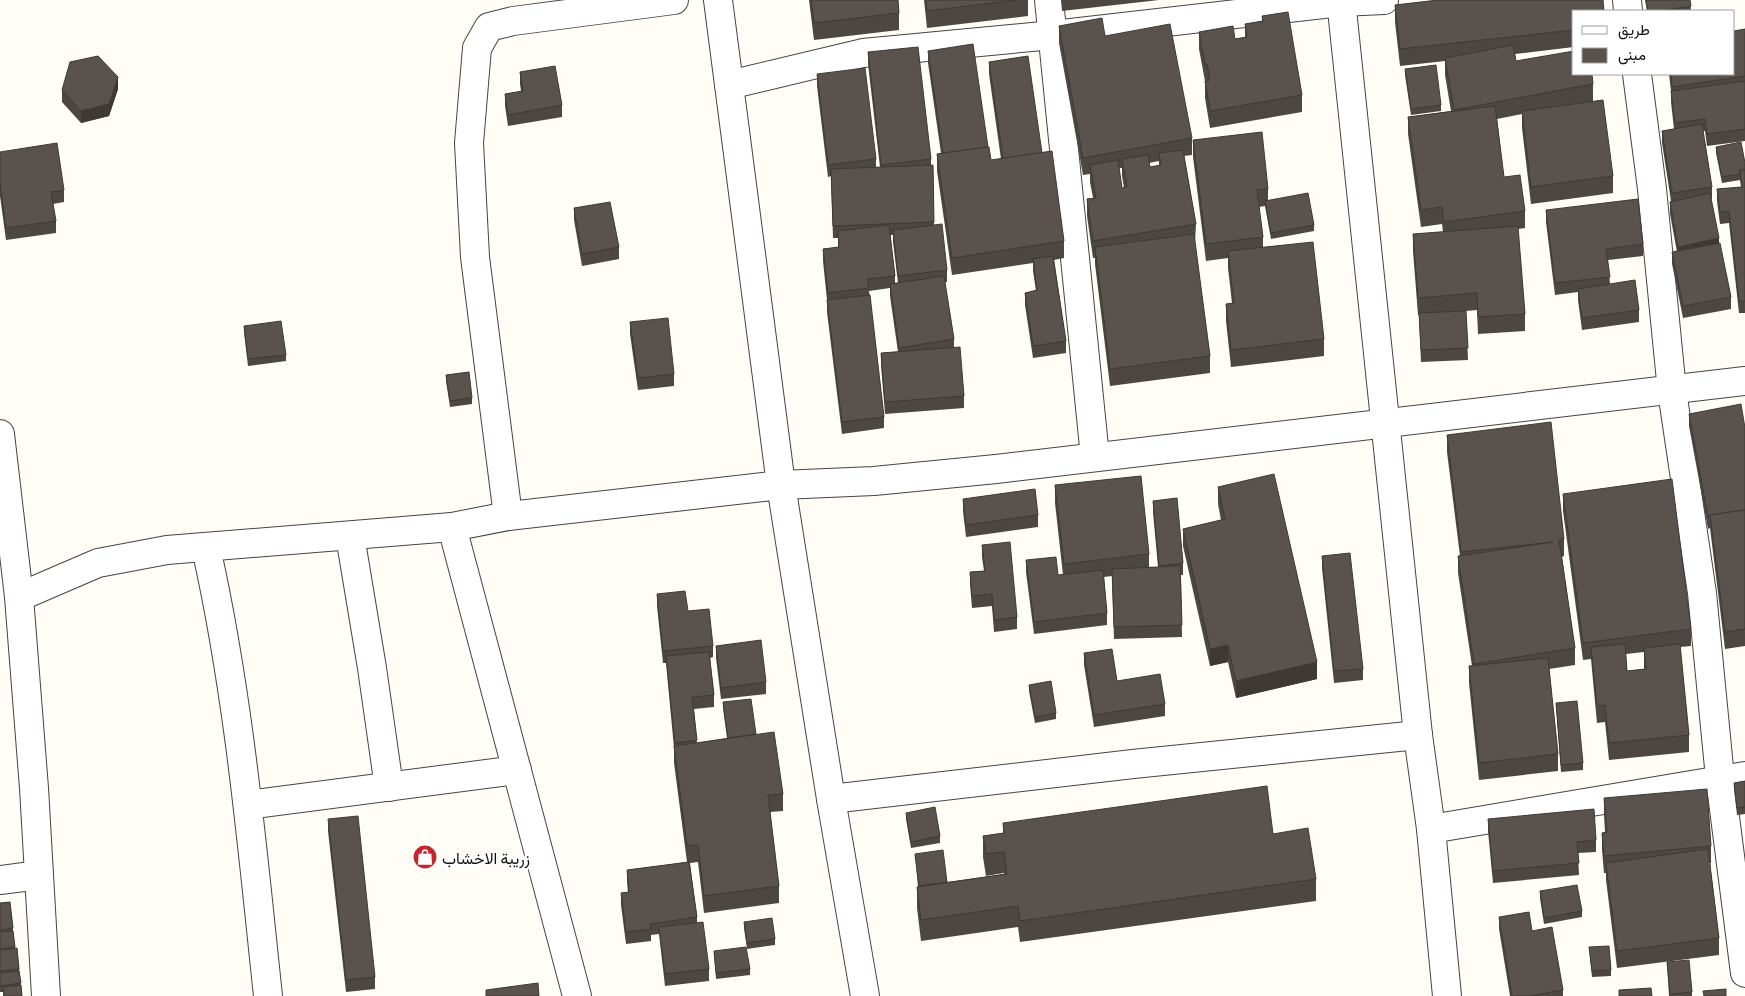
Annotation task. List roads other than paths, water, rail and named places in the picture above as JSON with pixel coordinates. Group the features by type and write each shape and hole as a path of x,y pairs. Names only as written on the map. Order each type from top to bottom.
{"street":[{"path":"508,516 475,257 469,144 477,48 489,27 513,21 674,0"},
{"path":"718,0 781,485 831,799 865,996"},
{"path":"1049,0 1096,457"},
{"path":"729,85 862,53 1053,35 1341,1 1384,0"},
{"path":"1341,1 1418,735 1431,828 1447,996"},
{"path":"1637,75 1652,189 1672,391 1702,593 1733,777 1745,973"},
{"path":"19,597 98,563 167,550 452,527 508,516 781,485 874,481 1672,391 1745,381"},
{"path":"0,434 19,597 10,627 39,874 46,996"},
{"path":"452,527 577,996"},
{"path":"350,536 389,787"},
{"path":"206,548 220,610 248,805 268,996"},
{"path":"831,799 1133,764 1418,735"},
{"path":"248,805 517,770"},
{"path":"1431,828 1733,777"},
{"path":"0,880 39,874"}],"place":[{"name":"زريبة الاخشاب","path":"425,857"}]}
